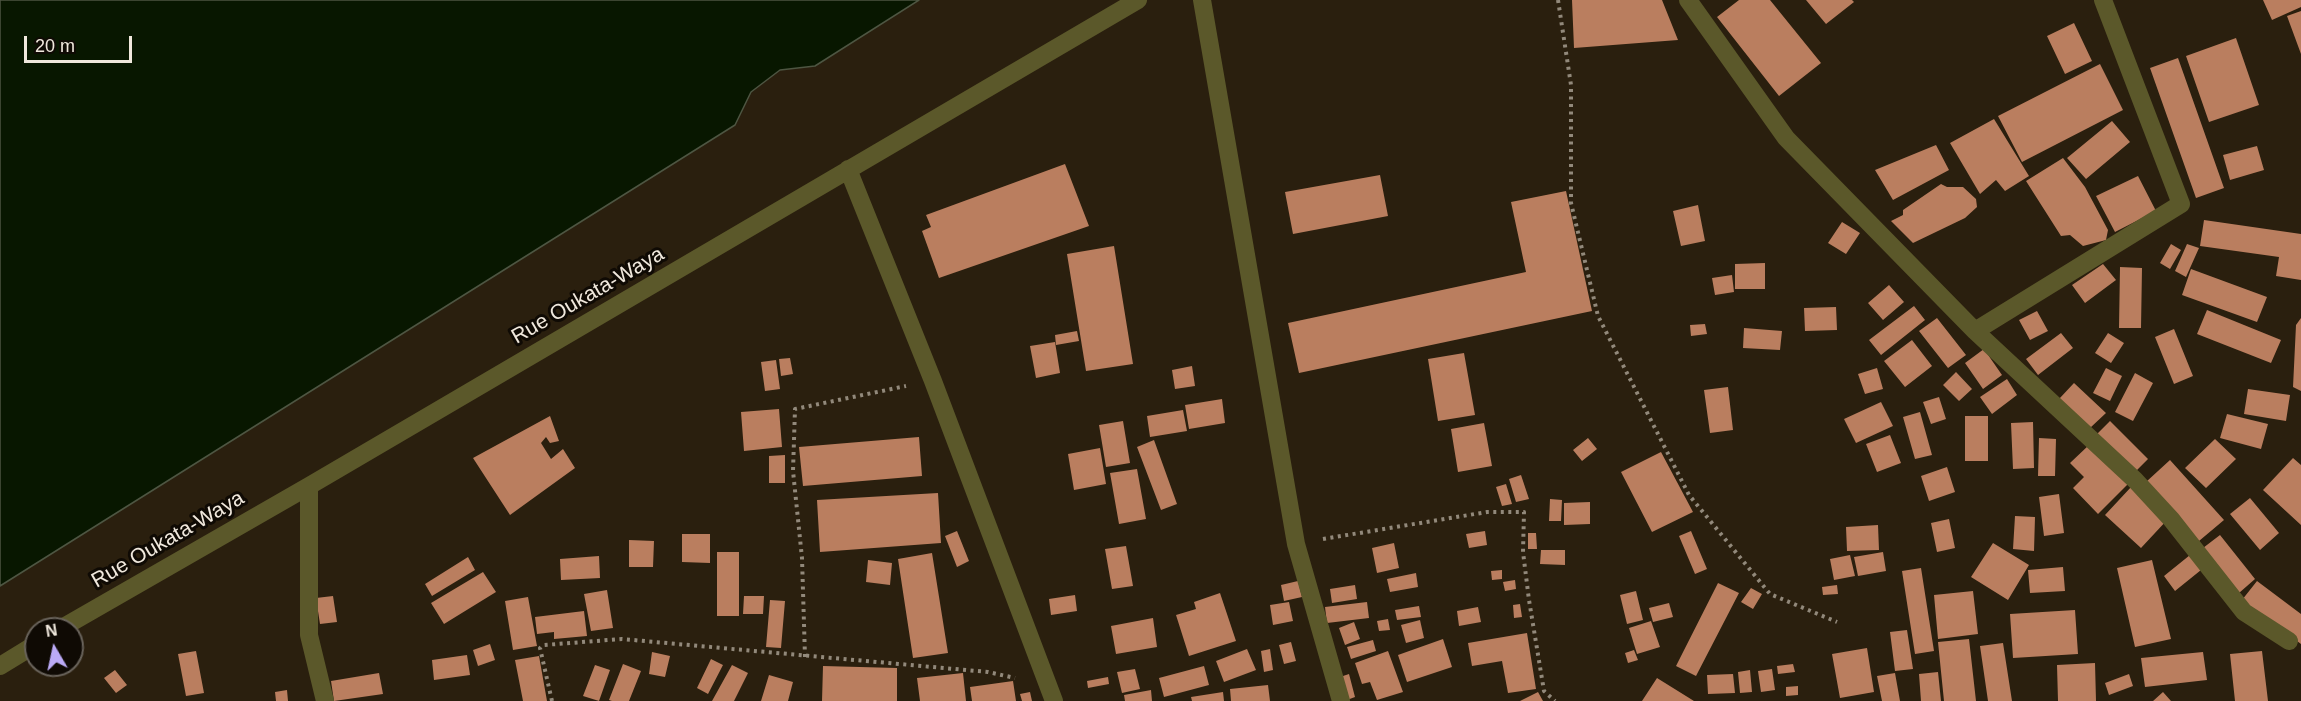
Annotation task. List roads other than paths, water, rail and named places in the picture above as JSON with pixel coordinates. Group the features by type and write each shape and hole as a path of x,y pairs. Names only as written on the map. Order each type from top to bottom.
{"street":[{"name":"Rue Oukata-Waya","path":"81,617 309,486 1138,0"},
{"path":"1202,0 1296,544 1341,701"},
{"path":"1688,0 1786,138 1975,331 2135,480 2171,519 2244,612 2289,641"},
{"path":"1975,331 2181,204 2103,0"},
{"path":"849,169 933,381 1051,693"},
{"path":"309,486 309,635 325,701"},
{"path":"0,666 24,651"}]}
